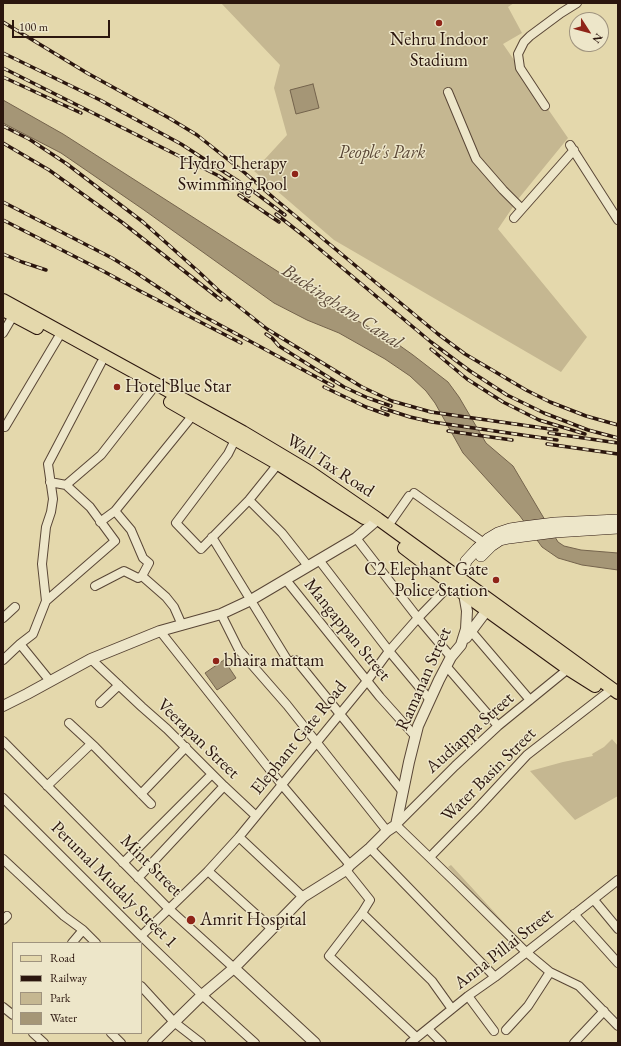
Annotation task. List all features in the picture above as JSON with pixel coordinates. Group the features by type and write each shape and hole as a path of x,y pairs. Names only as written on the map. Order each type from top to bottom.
{"main road":[{"name":"Wall Tax Road","path":"3,300 101,363 380,523"},
{"name":"Wall Tax Road","path":"8,313 59,335 243,432 310,472 458,577 613,692 618,701"},
{"path":"458,577 466,561 484,543 498,533 519,532 618,520"},
{"path":"555,528 618,528"},
{"path":"458,577 472,566 484,552 500,540 519,532"},
{"name":"Wall Tax Road","path":"458,577 464,594 568,669 613,692"}],"street":[{"path":"544,106 520,68 518,54 524,42 530,36 560,13 577,3"},
{"path":"448,92 476,159 522,210"},
{"path":"514,218 572,147 618,220"},
{"path":"3,333 8,313"},
{"path":"5,427 59,335"},
{"path":"46,601 42,564 46,527 53,500 48,464 101,363"},
{"path":"66,485 100,455 151,391"},
{"path":"100,522 115,511 193,415"},
{"path":"235,440 228,454 176,524 202,548 249,500 278,464"},
{"path":"3,660 33,634 46,601 115,541 90,507 66,485 50,482"},
{"path":"3,706 91,659 160,631 221,614 251,600 380,523 412,495 484,543"},
{"path":"249,500 282,533 308,566"},
{"path":"95,586 124,571 138,578 142,576 149,563 143,558 131,530 115,511"},
{"path":"212,537 288,661 297,661 403,792"},
{"path":"356,538 418,618 451,657"},
{"path":"319,560 389,651 430,700"},
{"path":"142,576 166,596 174,607 182,625"},
{"name":"Elephant Gate Road","path":"141,936 208,871 239,837 367,681 389,651 418,618 458,577"},
{"name":"Mangappan Street","path":"286,580 367,681 415,736"},
{"name":"Ramanan Street","path":"392,828 403,792 418,726 451,657 461,645 466,630 467,620 464,594"},
{"path":"3,618 15,607"},
{"path":"461,645 487,610"},
{"path":"221,614 239,650 287,705 316,742 392,828 430,857 526,952 550,972 579,986 618,1026"},
{"path":"160,631 348,868 369,898 370,900 362,913 329,956 413,1040"},
{"path":"471,631 530,700"},
{"path":"20,644 50,681"},
{"name":"Veerapan Street","path":"91,659 186,747 256,816"},
{"path":"447,667 498,726"},
{"name":"Audiappa Street","path":"392,828 498,726 568,669"},
{"path":"100,703 119,685"},
{"name":"Water Basin Street","path":"430,857 527,755 613,692"},
{"path":"69,723 150,804"},
{"name":"Mint Street","path":"3,741 169,909 315,1043"},
{"path":"47,786 91,744"},
{"path":"141,794 186,747"},
{"path":"123,863 212,774"},
{"path":"138,878 224,786"},
{"name":"Perumal Mudaly Street 1","path":"3,798 141,936 202,995 255,1043"},
{"path":"153,1043 202,995 234,968 271,928 303,897 348,868 392,828"},
{"path":"239,837 303,897"},
{"path":"370,848 495,977"},
{"path":"3,859 64,916 83,930 95,942"},
{"path":"208,871 271,928"},
{"name":"Anna Pillai Street","path":"413,1040 618,880"},
{"path":"594,900 617,925"},
{"path":"362,913 432,981 452,1009"},
{"path":"574,914 616,958"},
{"path":"73,942 83,930"},
{"path":"506,1030 528,1006 550,972"},
{"path":"142,987 174,1022 201,1043"},
{"path":"468,996 494,1031"},
{"path":"574,1043 604,1011"},
{"path":"428,1029 442,1043"},
{"path":"34,1034 44,1043"},
{"path":"112,1034 121,1043"}],"green space":[{"name":"People's Park","path":"221,3 514,3 508,7 522,33 503,44 568,138 519,198 498,229 587,337 561,372 334,240 254,171 287,135 274,88 280,65"},
{"path":"612,739 618,746 618,796 575,820 530,771 593,756 592,754 604,747"},
{"path":"451,865 528,948 521,945 448,867"}],"water":[{"path":"313,84 319,108 296,114 290,90"},
{"path":"3,100 63,134 338,310 389,338 413,355 448,382 459,397 486,443 513,466 558,542 564,546 581,550 618,553 618,570 582,565 558,558 542,547 520,516 463,453 435,403 426,391 410,376 385,359 339,333 307,320 274,303 61,153 3,123"},
{"path":"224,660 236,678 217,690 205,673"}],"railway":[{"path":"3,22 87,73 197,135 245,173 438,334 465,354 526,390 550,402 586,416 618,425"},
{"path":"3,53 100,100 181,144 249,188 285,215"},
{"path":"3,68 219,176 249,196"},
{"path":"3,77 81,113"},
{"path":"3,126 29,139 67,164 143,222 219,291 267,329 362,387 392,401 431,412 557,430"},
{"path":"3,143 49,170 123,223 221,300"},
{"path":"239,195 279,222"},
{"path":"3,202 112,258 194,311 333,386"},
{"path":"276,214 431,342 470,371 507,395 544,413 588,430 618,438"},
{"path":"3,220 241,343"},
{"path":"3,254 46,270"},
{"path":"266,334 279,346 344,387 368,398 391,406"},
{"path":"431,349 467,379 503,402 539,420 585,434"},
{"path":"324,387 366,407 388,415"},
{"path":"382,408 432,422 557,440"},
{"path":"448,431 512,440"},
{"path":"549,433 618,443"},
{"path":"547,444 618,454"}],"place":[{"name":"Nehru Indoor Stadium","path":"439,23"},
{"name":"Hydro Therapy Swimming Pool","path":"295,174"},
{"name":"Hotel Blue Star","path":"117,387"},
{"name":"C2 Elephant Gate Police Station","path":"496,580"},
{"name":"bhaira mattam","path":"216,661"},
{"name":"Amrit Hospital","path":"191,920"}],"water label":[{"name":"Buckingham Canal","path":"342,307"}]}
